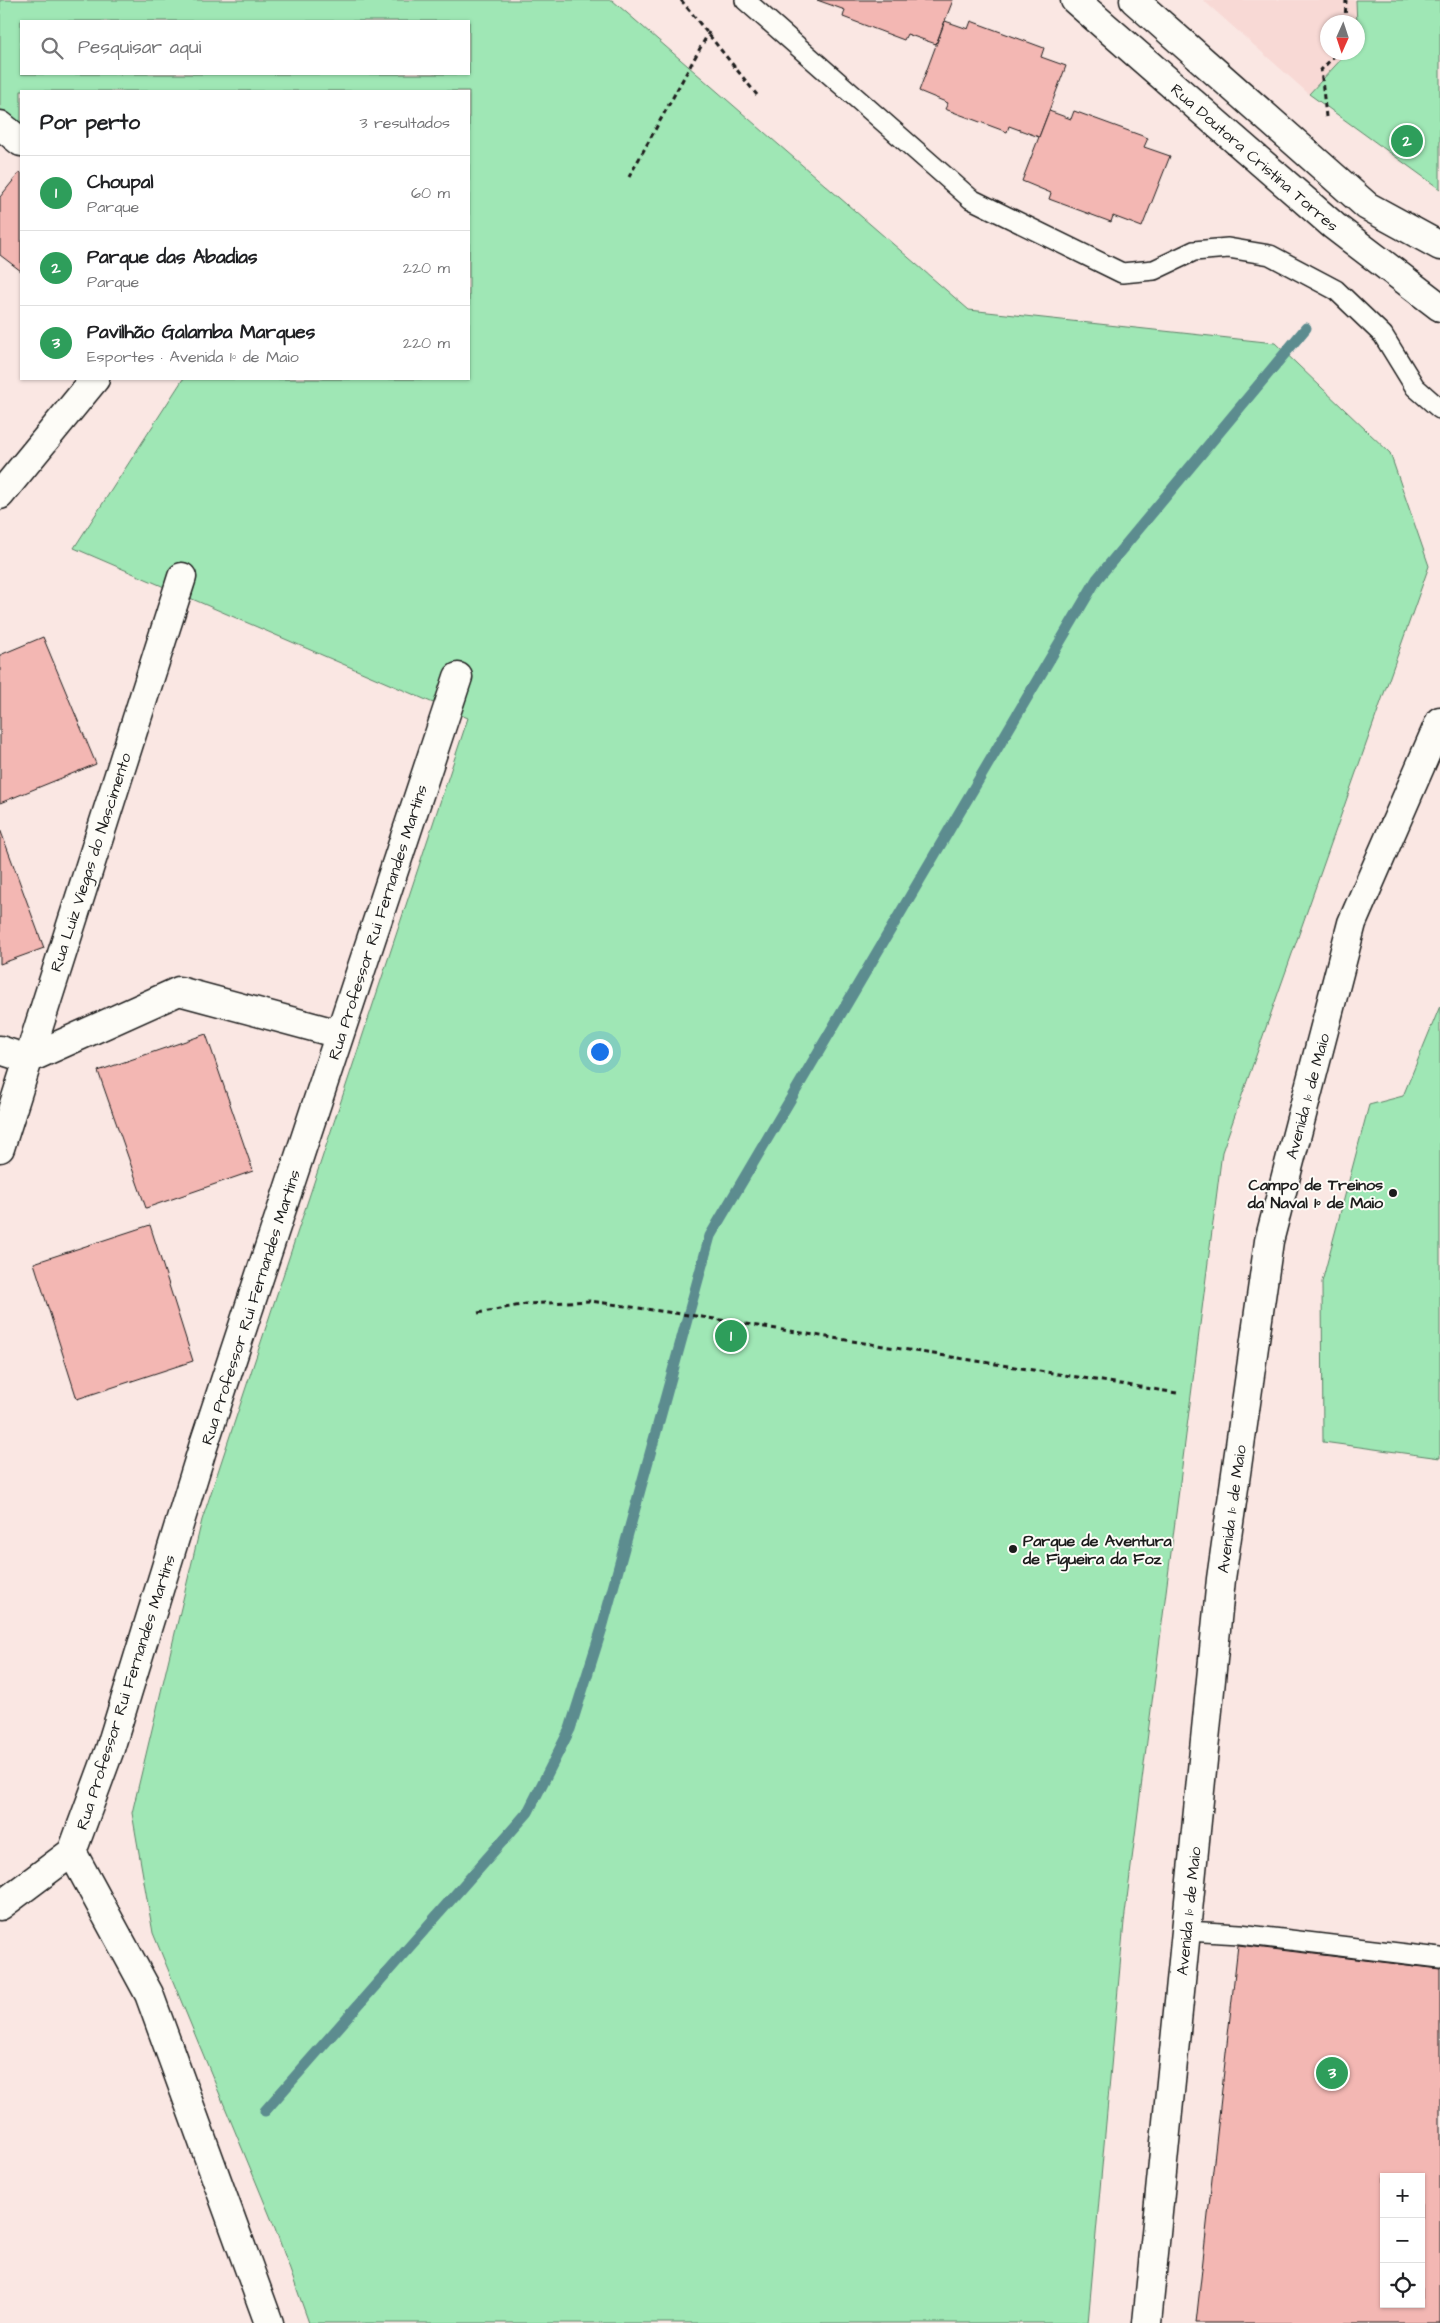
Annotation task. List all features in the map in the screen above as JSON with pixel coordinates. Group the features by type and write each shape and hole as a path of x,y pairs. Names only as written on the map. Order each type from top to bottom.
{"street":[{"name":"Rua Doutora Cristina Torres","path":"1075,0 1334,226 1440,307"},
{"path":"1134,0 1367,206 1440,246"},
{"path":"0,125 20,141"},
{"path":"0,495 94,380"},
{"name":"Rua Luiz Viegas do Nascimento","path":"0,1148 182,577"},
{"name":"Rua Professor Rui Fernandes Martins","path":"0,1906 72,1852 110,1749 203,1447 458,677"},
{"name":"Avenida 1º de Maio","path":"1147,2323 1221,1579 1269,1241 1352,923 1440,721"},
{"path":"0,1050 28,1059 178,991 339,1034"},
{"path":"72,1852 149,1994 269,2323"}],"lane":[{"path":"744,0 971,199 1122,273 1154,270 1194,251 1228,248 1270,255 1336,290 1383,335 1415,386 1440,409"},
{"path":"1186,1931 1240,1934 1440,1958"}],"path":[{"path":"681,0 709,32 757,95"},
{"path":"1345,15 1346,0"},
{"path":"630,177 709,32"},
{"path":"1326,117 1321,70 1330,60"},
{"path":"478,1313 526,1304 590,1301 702,1317 1177,1393"}],"shaded area":[{"path":"1203,0 1356,0 1356,15 1320,15 1320,60 1341,60 1309,94"}],"green space":[{"path":"0,0 612,0 969,310 1275,343 1390,453 1429,566 1222,1152 1124,1922 1088,2323 309,2323 275,2228 153,1933 132,1813 202,1520 468,718 74,548 182,380 470,380 470,90 20,90 20,129 0,113"},
{"path":"1356,0 1440,0 1440,189 1309,94 1341,60 1365,60 1365,15 1357,15"},
{"name":"Campo de Treinos da Naval 1º de Maio","path":"1440,1006 1440,1458 1323,1442 1322,1282 1369,1105 1403,1096"}],"building":[{"path":"817,0 953,0 936,44 907,34 904,40 843,17 845,10"},
{"path":"945,21 968,29 971,21 1044,48 1041,57 1066,66 1039,137 1009,126 1007,132 945,109 948,103 919,91"},
{"path":"1049,111 1071,119 1074,111 1148,138 1144,147 1170,156 1142,227 1113,216 1111,222 1049,199 1051,193 1022,181"},
{"path":"20,172 20,270 0,255 0,197"},
{"path":"43,637 96,764 0,803 0,655"},
{"path":"0,829 44,948 0,964"},
{"path":"206,1034 253,1171 146,1208 98,1071"},
{"path":"150,1225 193,1361 77,1399 34,1263"},
{"path":"1238,1945 1440,1969 1440,2323 1196,2323"}],"waterway":[{"path":"265,2111 528,1812 570,1729 602,1628 710,1236 1097,579 1306,328"}],"place":[{"name":"Parque das Abadias","path":"1407,141"},
{"name":"Campo de Treinos da Naval 1º de Maio","path":"1393,1193"},
{"name":"Choupal","path":"731,1336"},
{"name":"Parque de Aventura de Figueira da Foz","path":"1013,1549"},
{"name":"Pavilhão Galamba Marques","path":"1332,2073"}]}
